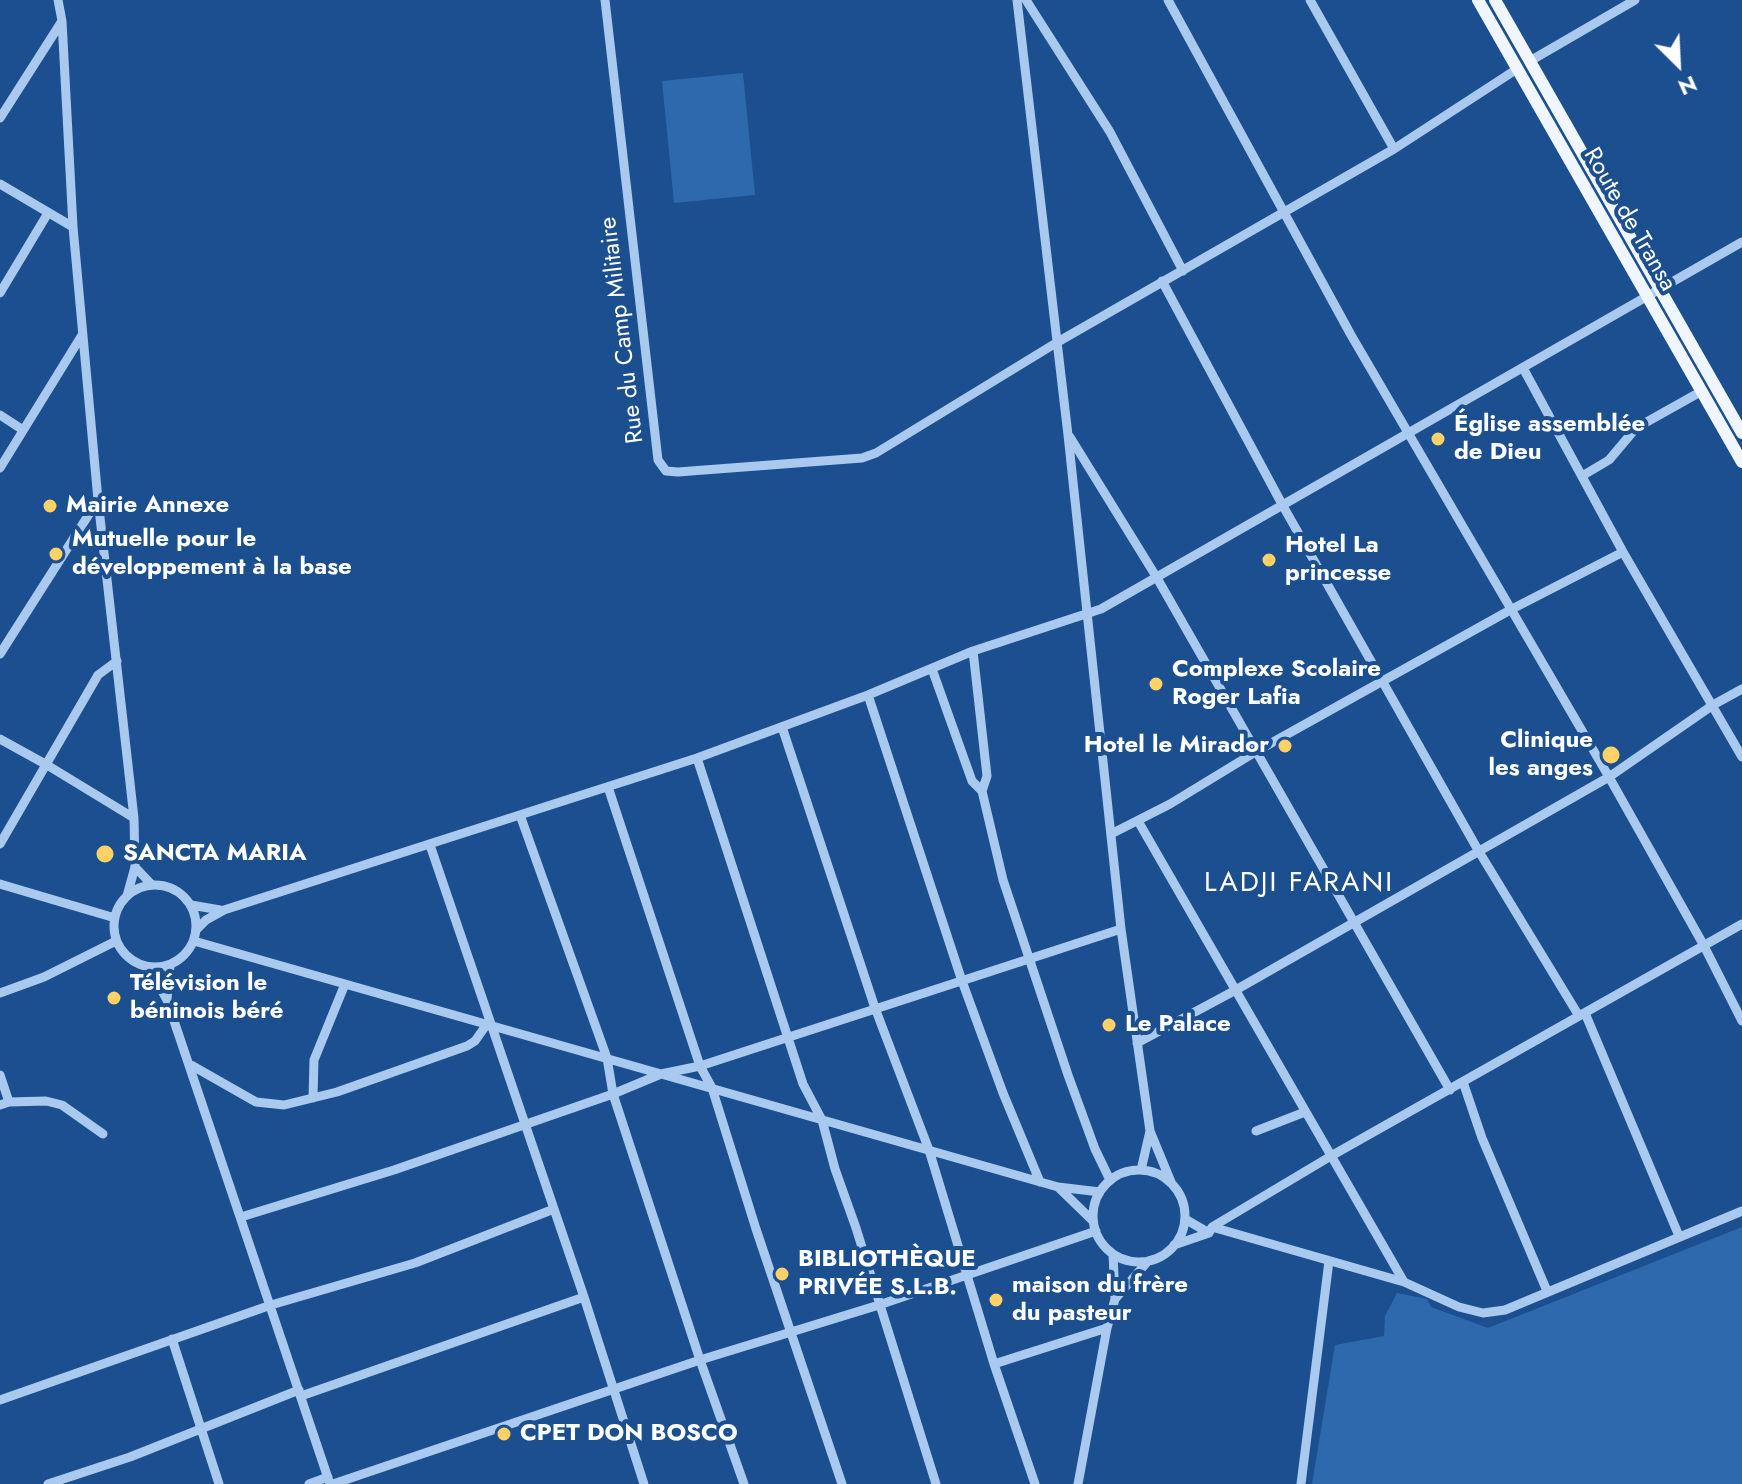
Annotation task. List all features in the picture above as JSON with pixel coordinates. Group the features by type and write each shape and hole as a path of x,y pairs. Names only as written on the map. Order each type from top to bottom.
{"main road":[{"name":"Route de Transa","path":"1478,0 1742,462"},
{"name":"Route de Transa","path":"1495,0 1742,433"},
{"path":"1536,101 1549,94"}],"street":[{"path":"58,0 62,21 82,335 134,818 135,867 127,896 115,918 116,941 129,958 149,967 170,965 180,960 194,941 197,929 191,905 175,889 152,885 139,888 127,896"},
{"name":"Rue du Camp Militaire","path":"605,0 658,460 666,471 862,458 876,453 1056,343"},
{"path":"1017,0 1121,929 1150,1131 1184,1205 1185,1219 1174,1245"},
{"path":"1026,0 1110,132 1183,271"},
{"path":"1168,0 1351,335 1609,777 1703,944 1742,1021"},
{"path":"1310,0 1394,149"},
{"path":"1530,61 1635,0"},
{"path":"0,118 62,21"},
{"path":"1056,343 1394,149 1517,69"},
{"path":"0,184 73,227"},
{"path":"0,293 48,213"},
{"path":"197,929 224,910 697,758 868,695 1018,634 1087,615 1157,578 1742,242"},
{"path":"1162,281 1283,506 1478,850 1582,1014 1679,1236"},
{"path":"0,468 82,335"},
{"path":"1523,368 1623,552 1742,757"},
{"path":"1582,476 1609,460 1636,428 1702,391"},
{"path":"0,415 23,430"},
{"path":"1068,435 1157,578 1450,1090"},
{"path":"0,654 98,500"},
{"path":"1111,834 1512,609 1623,552"},
{"path":"973,651 987,776 982,791 1003,880 1095,1149 1110,1180"},
{"path":"0,844 98,675 117,661"},
{"path":"932,669 972,781 982,791"},
{"path":"1137,1043 1609,777 1713,705 1742,689"},
{"path":"868,695 962,981 1040,1182"},
{"path":"782,727 875,1008 929,1150 994,1364 1035,1484"},
{"path":"0,739 134,818"},
{"path":"697,758 803,1084 822,1120 936,1484"},
{"path":"608,787 700,1066 712,1088 842,1484"},
{"path":"520,815 607,1058 613,1094 744,1484"},
{"path":"1138,821 1404,1282"},
{"path":"430,845 584,1297 644,1484"},
{"path":"135,867 152,885"},
{"path":"0,884 115,918"},
{"path":"0,893 14,888"},
{"path":"191,905 224,910"},
{"path":"1115,1299 1148,1261 1174,1245 1210,1230 1331,1156 1742,924"},
{"path":"241,1217 394,1170 613,1094 661,1074 700,1066 1121,929"},
{"path":"0,993 44,977 116,941"},
{"path":"194,941 1058,1187 1100,1192"},
{"path":"167,1000 170,965"},
{"path":"149,967 167,1000 191,1065 330,1482"},
{"path":"313,1098 314,1060 345,984"},
{"path":"191,1065 230,1089 268,1105 284,1105 387,1075 467,1046 489,1025"},
{"path":"0,1075 5,1104 46,1101 62,1105 103,1134"},
{"path":"1463,1082 1482,1138 1547,1291"},
{"path":"1256,1131 1305,1112"},
{"path":"1141,1170 1150,1131"},
{"path":"1094,1226 1095,1201 1100,1192 1110,1180 1124,1172 1141,1170 1157,1173 1171,1182"},
{"path":"1058,1187 1094,1226 1103,1244 1113,1254 1124,1259 1148,1261"},
{"path":"0,1400 271,1305 415,1263 554,1209"},
{"path":"1185,1219 1210,1230 1404,1282 1459,1307 1483,1313 1505,1310 1742,1211"},
{"path":"309,1484 330,1482 700,1360 879,1305 1094,1226"},
{"path":"1078,1484 1115,1299 1113,1254"},
{"path":"1301,1484 1329,1261"},
{"path":"48,1484 130,1457 300,1393 584,1297"},
{"path":"994,1364 1107,1328"},
{"path":"172,1339 219,1484"}],"shaded area":[{"path":"743,73 755,195 674,203 662,81"},
{"path":"1742,1227 1742,1484 1312,1484 1335,1345 1384,1336 1385,1316 1397,1293 1427,1299 1431,1307 1488,1328"}],"place":[{"name":"Église assemblée de Dieu","path":"1438,439"},
{"name":"Mairie Annexe","path":"50,506"},
{"name":"Mutuelle pour le développement à la base","path":"56,554"},
{"name":"Hotel La princesse","path":"1269,560"},
{"name":"Complexe Scolaire Roger Lafia","path":"1156,684"},
{"name":"Hotel le Mirador","path":"1285,746"},
{"name":"Clinique les anges","path":"1611,755"},
{"name":"SANCTA MARIA","path":"105,854"},
{"name":"Télévision le béninois béré","path":"114,998"},
{"name":"Le Palace","path":"1109,1025"},
{"name":"BIBLIOTHÈQUE PRIVÉE S.L.B.","path":"782,1274"},
{"name":"maison du frère du pasteur","path":"996,1300"},
{"name":"CPET DON BOSCO","path":"504,1434"}],"district":[{"name":"LADJI FARANI","path":"1299,884"}]}
